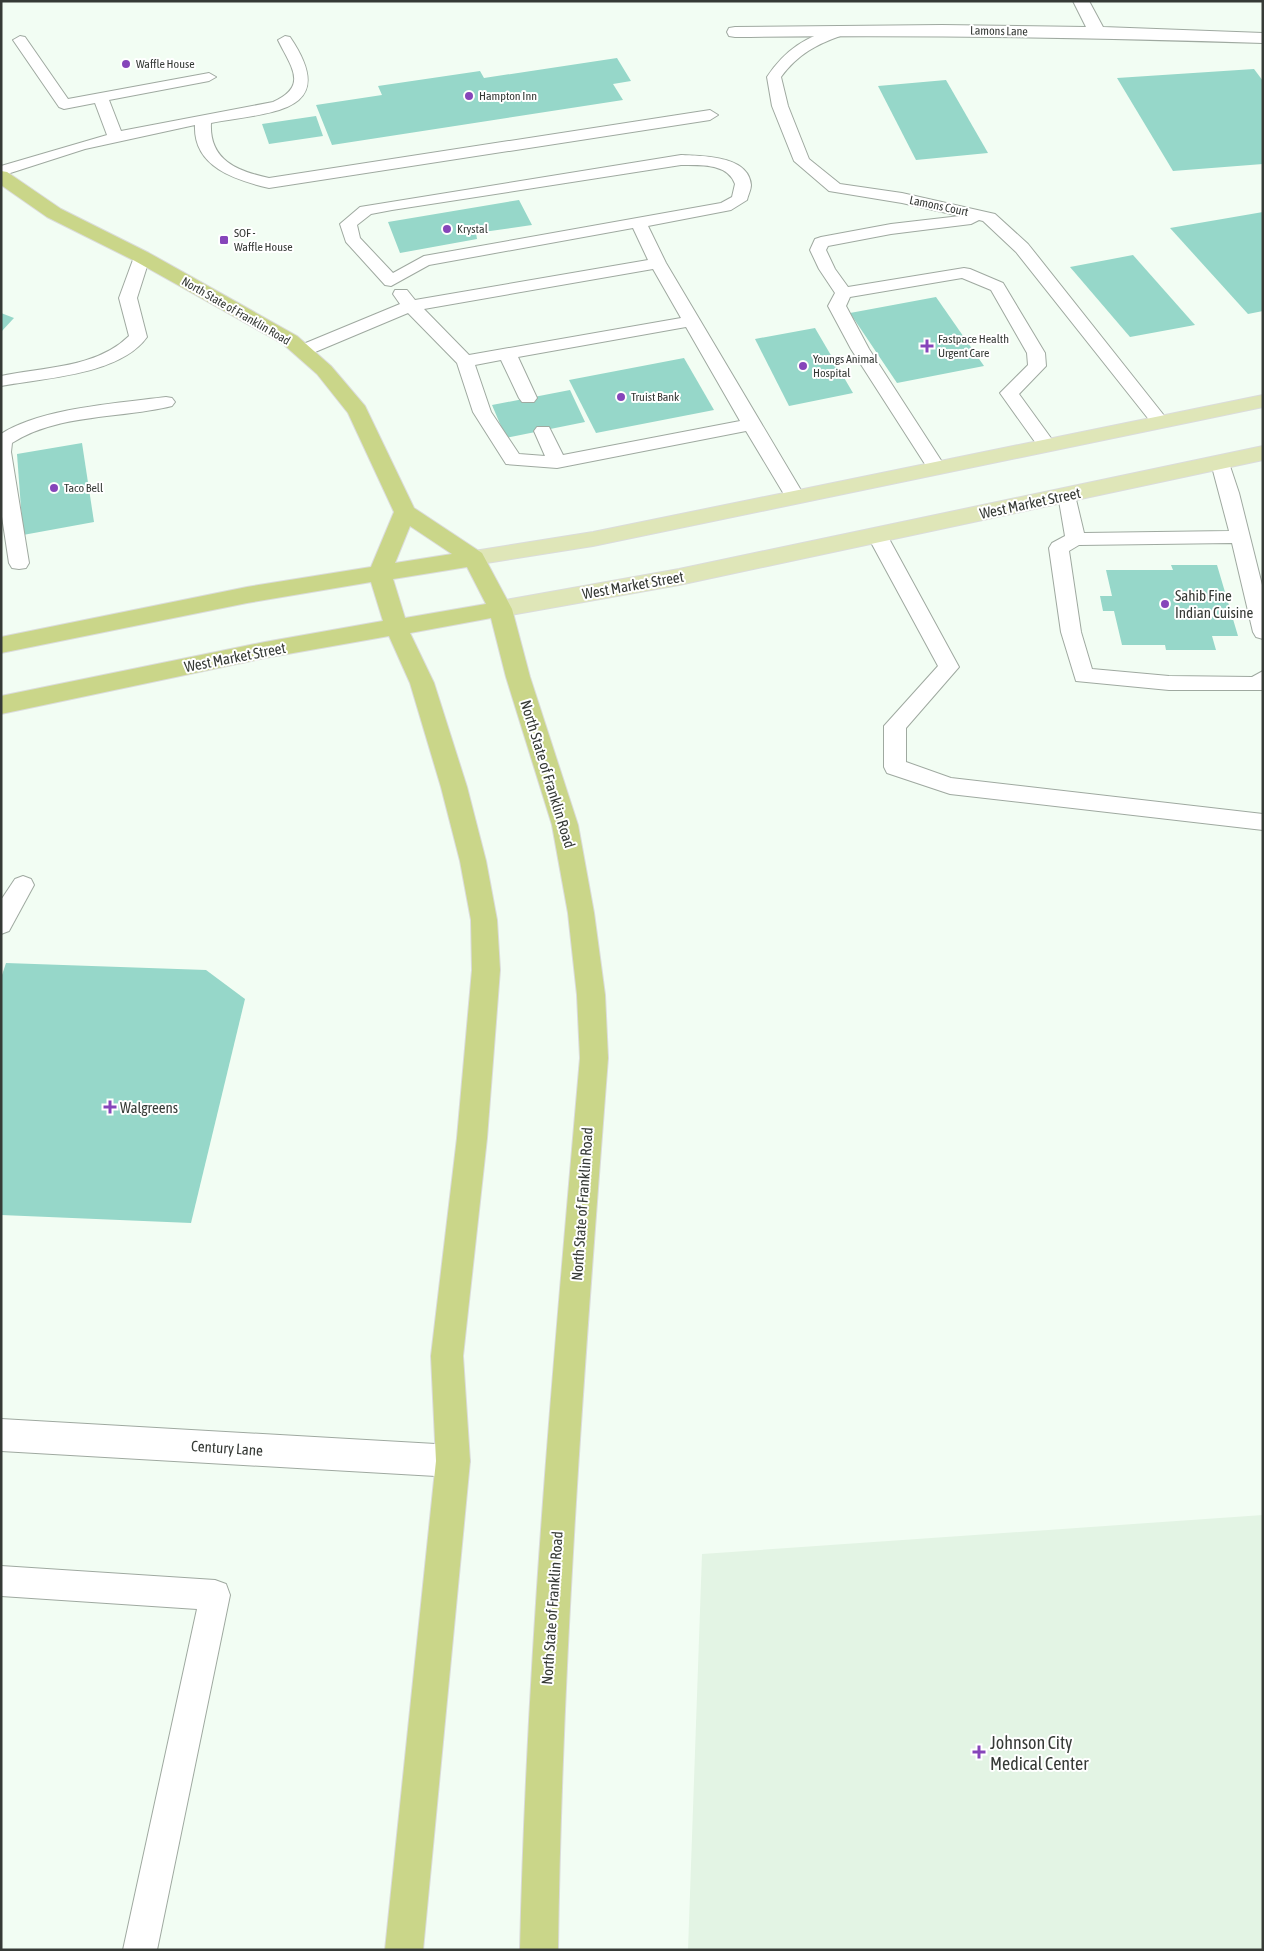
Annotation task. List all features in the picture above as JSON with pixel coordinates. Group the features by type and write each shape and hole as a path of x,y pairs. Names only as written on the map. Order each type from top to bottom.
{"highway":[{"name":"North State of Franklin Road","path":"1,176 54,213 142,257 290,340 324,370 358,411 405,512 474,558 500,609 518,677 566,825 581,913 591,995 594,1058 547,1678 540,1835 539,1950"},
{"path":"404,1950 453,1461 447,1356 470,1148 484,990 484,920 473,861 454,787 422,683 396,627 380,573 405,512"},
{"path":"1,645 247,595 474,558"},
{"name":"West Market Street","path":"1,705 265,650 500,609"}],"main road":[{"path":"474,558 593,539 1263,401"},
{"name":"West Market Street","path":"500,609 679,577 1263,453"}],"street":[{"path":"1081,1 1097,32"},
{"name":"Lamons Lane","path":"735,32 942,30 1097,32 1263,38"},
{"name":"Century Lane","path":"1,1435 453,1461"}],"lane":[{"name":"Lamons Court","path":"838,32 802,45 788,56 774,77 780,106 802,161 835,188 902,198 989,217 1022,248 1160,422"},
{"path":"20,40 64,104 209,76"},
{"path":"1,171 116,137 277,106 294,100 300,92 303,78 285,40"},
{"path":"100,97 116,137"},
{"path":"203,120 203,140 212,157 226,168 246,179 269,183 710,115"},
{"path":"391,281 424,261 725,207 739,200 743,185 738,174 724,165 681,160 392,205 366,210 348,224 352,239 391,281 410,306 465,361 482,412 513,460 557,462 751,424"},
{"path":"844,293 827,268 818,250 821,242 891,229 989,217"},
{"path":"638,223 658,263 795,497"},
{"path":"1,381 79,367 126,350 133,345 138,337 128,298 142,257"},
{"path":"302,351 410,306 658,263"},
{"path":"937,468 860,348 836,306 844,293 964,273 997,287 1036,354 1037,366 1009,393 1047,446"},
{"path":"465,361 692,322"},
{"path":"507,354 528,398"},
{"path":"19,563 2,452 3,441 11,433 41,423 166,402"},
{"path":"543,431 557,462"},
{"path":"1220,463 1230,493 1263,632"},
{"path":"1067,495 1075,539"},
{"path":"877,535 949,667 895,726 896,767 950,786 1263,822"},
{"path":"1241,537 1075,539 1059,548 1072,632 1083,676 1198,684 1257,684 1263,678"},
{"path":"1,925 22,884"},
{"path":"1,1581 215,1595 140,1950"}],"shaded area":[{"name":"Johnson City Medical Center","path":"1263,1515 1263,1950 688,1950 702,1554"}],"building":[{"path":"617,58 631,81 613,84 623,100 332,145 316,105 382,95 378,86 480,71 484,78"},
{"path":"1254,69 1263,81 1263,164 1173,171 1117,78"},
{"path":"946,80 988,153 916,160 878,86"},
{"path":"316,116 323,136 269,144 262,124"},
{"name":"Krystal","path":"519,200 532,225 476,233 477,239 400,253 388,222"},
{"path":"1263,212 1263,311 1248,314 1170,228"},
{"path":"1133,255 1195,325 1130,337 1070,267"},
{"path":"936,297 984,366 897,383 850,313"},
{"path":"1,313 14,318 1,332"},
{"name":"Youngs Animal Hospital","path":"815,328 853,393 789,406 755,339"},
{"path":"684,358 714,410 596,433 569,380"},
{"path":"570,390 585,422 506,438 492,405"},
{"name":"Taco Bell","path":"82,443 94,522 23,535 17,454"},
{"name":"Sahib Fine Indian Cuisine","path":"1171,565 1217,565 1238,636 1212,636 1216,650 1166,650 1165,645 1122,645 1114,611 1103,611 1100,596 1112,596 1106,570 1173,570"},
{"name":"Walgreens","path":"6,963 206,970 245,999 191,1223 1,1215 1,978"}],"place":[{"name":"Waffle House","path":"126,64"},
{"name":"Hampton Inn","path":"469,96"},
{"name":"Krystal","path":"447,229"},
{"name":"SOF - Waffle House","path":"224,240"},
{"name":"Fastpace Health Urgent Care","path":"927,346"},
{"name":"Youngs Animal Hospital","path":"803,366"},
{"name":"Truist Bank","path":"621,397"},
{"name":"Taco Bell","path":"54,488"},
{"name":"Sahib Fine Indian Cuisine","path":"1165,604"},
{"name":"Walgreens","path":"110,1107"},
{"name":"Johnson City Medical Center","path":"979,1752"}]}
